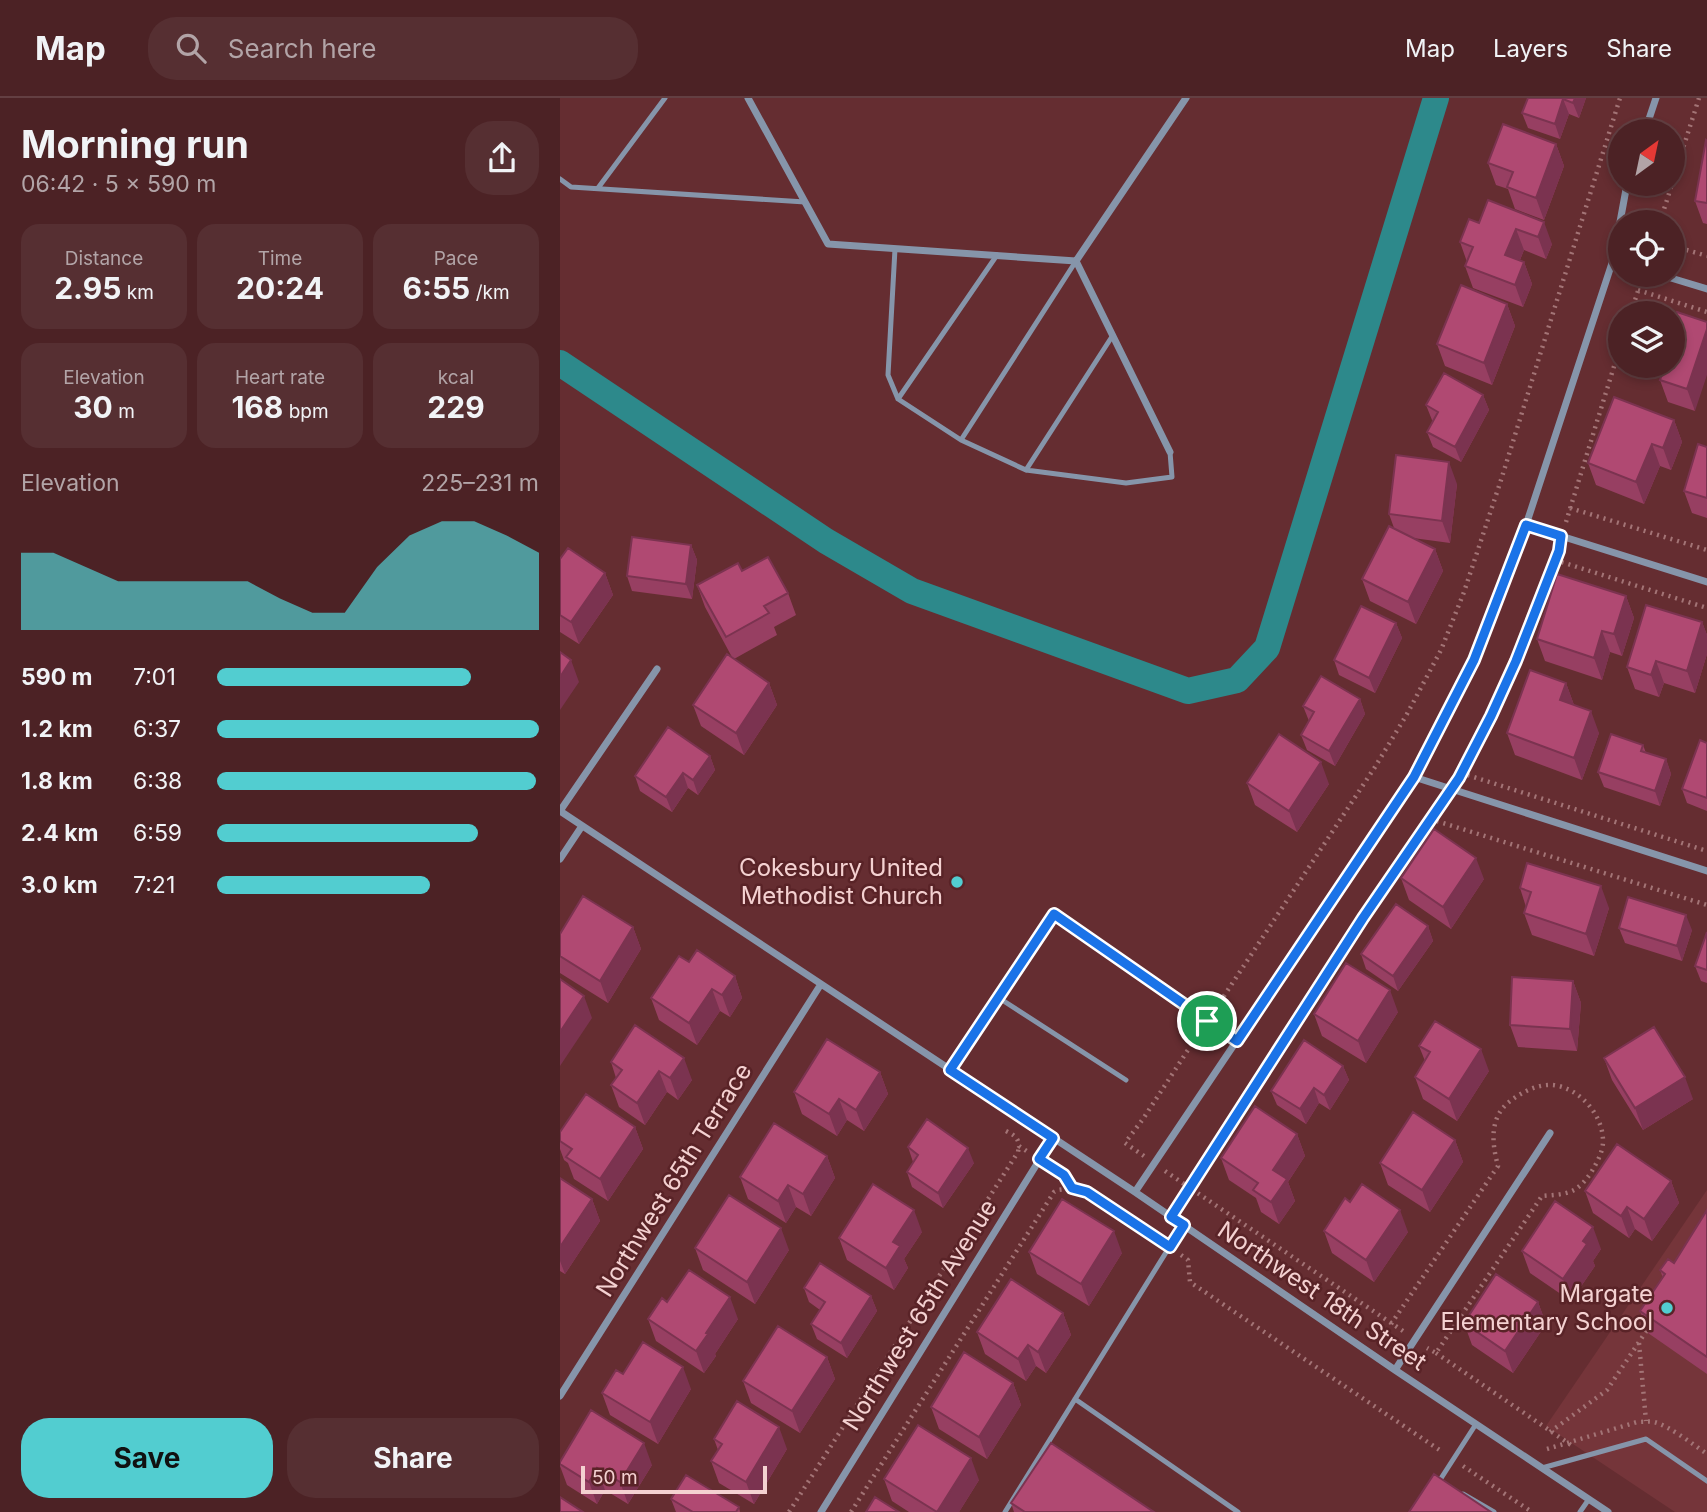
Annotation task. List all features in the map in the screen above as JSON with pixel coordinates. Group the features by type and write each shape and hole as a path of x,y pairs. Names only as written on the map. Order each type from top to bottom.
{"street":[{"path":"748,98 828,244 1076,261"},
{"path":"1076,261 1186,98"},
{"path":"1649,119 1656,98"},
{"path":"1076,261 1170,452"},
{"path":"1685,282 1707,289"},
{"path":"1135,1192 1414,777 1474,660 1526,525 1608,287"},
{"path":"1526,525 1707,582"},
{"path":"560,811 657,669"},
{"path":"1414,777 1707,871"},
{"name":"Northwest 18th Street","path":"560,811 1135,1192 1608,1512"},
{"path":"560,859 582,826"},
{"name":"Northwest 65th Terrace","path":"560,1396 821,984"},
{"path":"1395,1370 1550,1133"},
{"name":"Northwest 65th Avenue","path":"821,1512 1053,1138"}],"lane":[{"path":"597,189 664,98"},
{"path":"560,179 571,187 805,202"},
{"path":"895,249 888,375 898,399 961,440 1026,470 1126,483 1172,477 1170,452"},
{"path":"898,399 997,255"},
{"path":"961,440 1076,261"},
{"path":"1026,470 1113,335"},
{"path":"950,1070 1054,914 1237,1041"},
{"path":"999,999 1126,1080"},
{"path":"1006,1512 1184,1225"},
{"path":"1075,1399 1238,1512"},
{"path":"1433,1491 1476,1423"},
{"path":"1542,1468 1646,1439 1707,1481"},
{"path":"1440,1480 1450,1486"},
{"path":"1461,1493 1494,1512"},
{"path":"1580,1512 1588,1499"}],"path":[{"path":"1391,1324 1125,1143 1375,767 1407,715 1441,650 1464,592 1497,492 1620,98"},
{"path":"1685,142 1699,98"},
{"path":"1685,250 1707,256"},
{"path":"1635,301 1639,287"},
{"path":"1638,290 1707,312"},
{"path":"1171,1217 1349,940 1451,788 1491,716 1516,661 1555,560 1610,378"},
{"path":"1570,508 1707,550"},
{"path":"1555,560 1707,607"},
{"path":"1461,772 1707,850"},
{"path":"1430,818 1707,905"},
{"path":"789,1512 1018,1152 1019,1140 1006,1131"},
{"path":"1019,1146 1064,1175 1072,1188"},
{"path":"851,1512 1054,1192 1072,1188 1087,1192 1188,1260 1190,1282 1532,1512"},
{"path":"1550,1432 1607,1390 1653,1321"},
{"path":"1639,1342 1646,1422"},
{"path":"1436,1353 1586,1456"}],"shaded area":[{"name":"Margate Elementary School","path":"1707,1190 1707,1512 1675,1512 1546,1426"}],"building":[{"path":"1528,98 1575,98 1573,103 1563,99 1555,124 1522,113"},
{"path":"1503,124 1556,144 1536,198 1507,187 1513,172 1488,163"},
{"path":"1707,141 1707,203 1695,201"},
{"path":"1488,200 1544,222 1538,237 1516,229 1505,255 1524,262 1515,285 1465,266 1473,247 1460,242 1469,219 1479,223"},
{"path":"1461,285 1507,304 1484,363 1437,344"},
{"path":"1685,315 1707,322 1687,389 1660,380 1685,378"},
{"path":"1444,373 1483,395 1455,447 1427,432 1438,412 1426,405"},
{"path":"1614,397 1674,420 1663,448 1652,444 1636,482 1588,463"},
{"path":"1698,444 1707,447 1707,498 1684,491"},
{"path":"1396,455 1449,462 1442,521 1389,514"},
{"path":"1389,526 1435,549 1408,602 1362,579"},
{"path":"632,537 691,545 686,584 627,576"},
{"path":"568,548 605,573 571,622 560,615 560,559"},
{"path":"768,557 788,593 764,606 769,613 726,637 697,585 738,563 742,571"},
{"path":"1557,574 1626,596 1614,634 1602,631 1594,658 1537,639"},
{"path":"1646,605 1702,622 1687,671 1656,661 1651,675 1627,667"},
{"path":"1361,606 1396,623 1369,678 1334,660"},
{"path":"560,652 571,660 560,677"},
{"path":"727,654 769,683 736,733 693,705"},
{"path":"1530,670 1566,683 1560,700 1591,711 1574,758 1507,733"},
{"path":"1321,676 1360,699 1329,751 1301,735 1314,712 1303,706"},
{"path":"668,727 710,756 693,780 683,773 666,797 635,776"},
{"path":"1279,734 1321,762 1289,811 1247,783"},
{"path":"1611,734 1643,745 1641,751 1666,759 1655,791 1598,772"},
{"path":"1700,740 1707,743 1707,798 1682,789"},
{"path":"1434,829 1476,858 1443,907 1401,878"},
{"path":"1527,863 1601,886 1586,934 1524,913 1531,892 1520,888"},
{"path":"583,896 633,927 600,981 560,956 560,934"},
{"path":"1628,897 1686,915 1677,946 1619,928"},
{"path":"1396,904 1428,926 1393,976 1361,954"},
{"path":"1707,932 1707,970 1695,966"},
{"path":"697,950 735,976 722,995 712,989 689,1023 651,998 679,956 689,962"},
{"path":"1346,963 1390,990 1358,1041 1314,1014"},
{"path":"1512,977 1573,981 1570,1029 1510,1025"},
{"path":"560,979 584,996 560,1032"},
{"path":"1435,1021 1481,1049 1449,1099 1415,1077 1430,1052 1419,1046"},
{"path":"635,1025 684,1058 670,1078 659,1071 637,1103 611,1085 622,1070 611,1062"},
{"path":"1654,1027 1685,1077 1635,1108 1604,1058"},
{"path":"827,1039 880,1072 856,1110 839,1099 829,1114 794,1092"},
{"path":"1304,1040 1343,1066 1324,1095 1314,1088 1300,1109 1271,1091"},
{"path":"586,1094 635,1127 600,1179 566,1157 572,1149 560,1141 560,1132"},
{"path":"1255,1106 1297,1134 1273,1170 1287,1179 1271,1202 1253,1190 1258,1183 1221,1158"},
{"path":"1413,1112 1455,1140 1422,1190 1380,1163"},
{"path":"927,1119 968,1148 938,1193 907,1172 918,1155 908,1147"},
{"path":"774,1123 827,1156 803,1194 788,1185 778,1201 740,1177"},
{"path":"1617,1144 1671,1181 1644,1219 1627,1207 1621,1216 1585,1191"},
{"path":"560,1178 592,1199 560,1247"},
{"path":"873,1184 914,1210 893,1242 900,1246 886,1268 839,1238"},
{"path":"1362,1184 1400,1210 1366,1260 1324,1231 1345,1198 1350,1202"},
{"path":"729,1195 781,1228 747,1282 695,1248"},
{"path":"1062,1199 1114,1231 1081,1284 1029,1252"},
{"path":"1555,1201 1593,1227 1583,1241 1587,1244 1563,1279 1522,1251"},
{"path":"1707,1210 1707,1357 1640,1311 1665,1274 1660,1270 1668,1259 1674,1263"},
{"path":"820,1263 871,1296 841,1343 811,1324 825,1302 804,1288"},
{"path":"689,1270 730,1297 696,1351 648,1319 662,1298 667,1302"},
{"path":"1496,1274 1538,1302 1505,1351 1464,1323"},
{"path":"1011,1279 1063,1313 1038,1352 1028,1345 1018,1359 977,1332"},
{"path":"778,1326 827,1357 792,1411 743,1381"},
{"path":"643,1342 683,1367 650,1422 602,1393 616,1370 623,1374"},
{"path":"964,1352 1013,1383 979,1437 931,1407"},
{"path":"737,1401 779,1427 746,1482 711,1461 722,1444 714,1439"},
{"path":"591,1410 644,1443 620,1482 597,1468 589,1482 560,1464"},
{"path":"918,1425 971,1458 937,1512 884,1479"},
{"path":"1051,1443 1154,1512 1025,1512 1011,1503"},
{"path":"1434,1474 1491,1512 1409,1512"},
{"path":"686,1475 739,1507 736,1512 693,1512 671,1499"},
{"path":"560,1497 583,1512 560,1512"},
{"path":"875,1497 899,1512 866,1512"}],"waterway":[{"path":"560,363 826,541 912,591 1188,691 1237,680 1267,648 1436,98"}],"place":[{"name":"Cokesbury United Methodist Church","path":"957,882"},
{"name":"Margate Elementary School","path":"1667,1308"}],"route":[{"path":"1526,525 1561,536 1559,551 1516,661 1459,778 1363,918 1171,1217 1184,1225 1170,1247 1087,1192 1072,1188 1064,1175 1039,1159 1053,1138 950,1070 1054,914 1207,1021 1237,1041 1414,777 1474,660 1526,525"}]}
